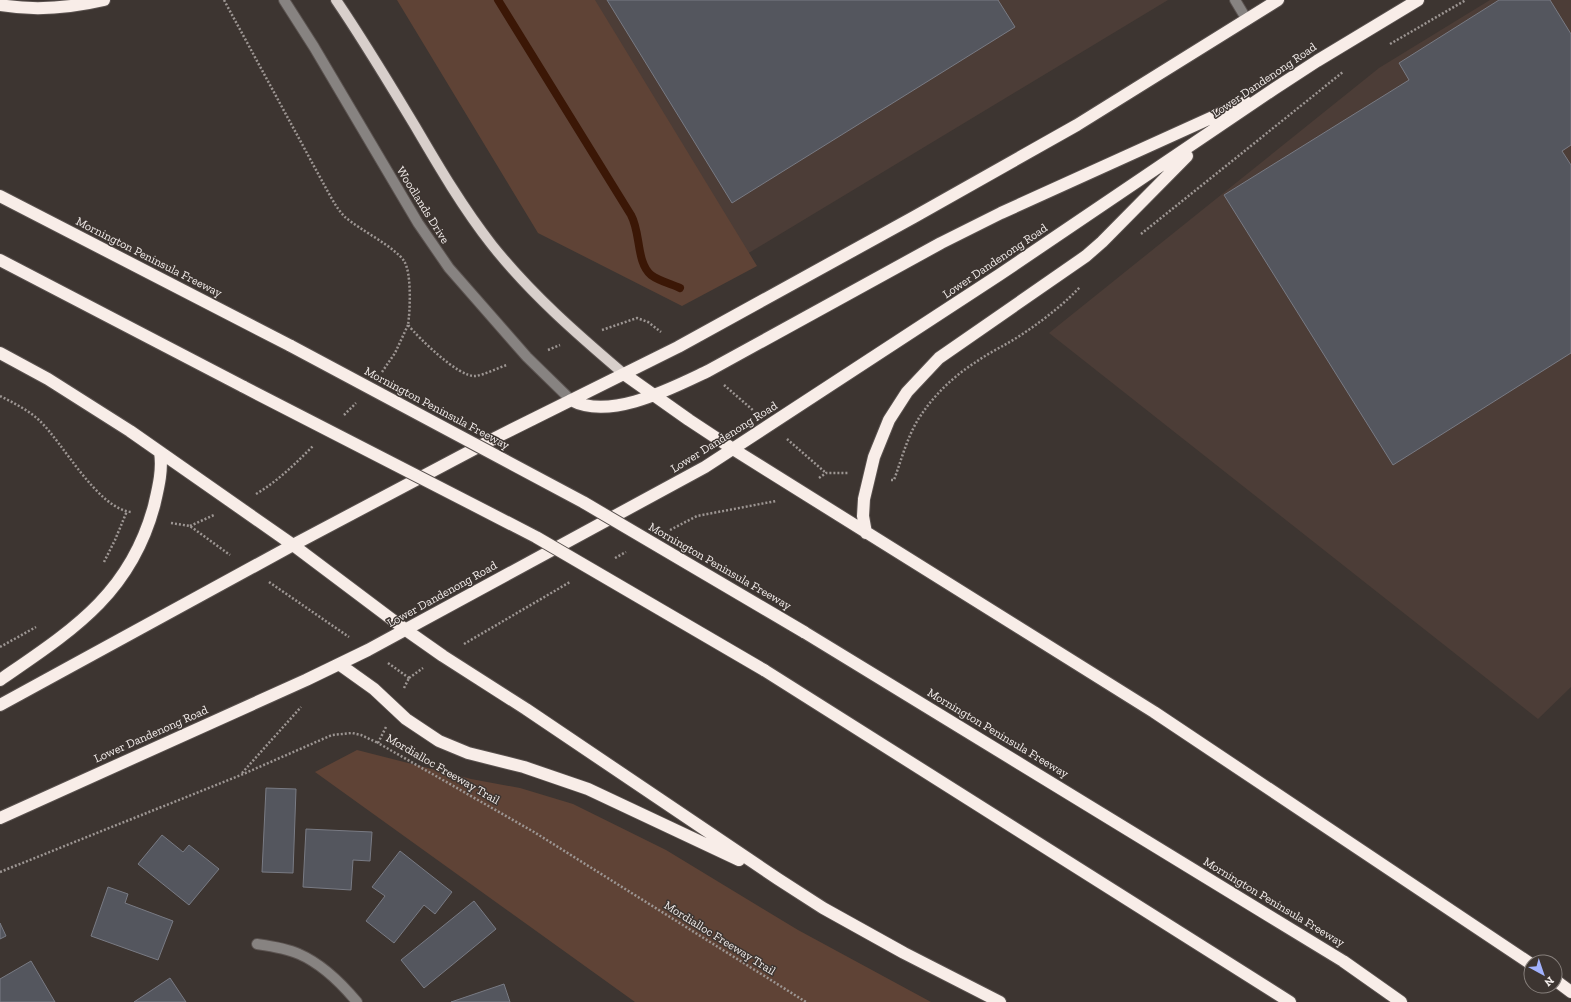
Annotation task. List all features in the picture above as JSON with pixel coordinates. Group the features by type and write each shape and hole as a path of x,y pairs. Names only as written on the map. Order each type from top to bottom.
{"highway":[{"path":"0,5 32,8 61,7 104,0"},
{"path":"0,705 293,545 570,400 678,347 995,172 1077,125 1278,0"},
{"name":"Lower Dandenong Road","path":"0,818 368,650 674,484 733,450 999,275 1274,89 1317,61 1418,0"},
{"path":"570,400 583,406 605,407 653,395 672,388 708,371 941,243 1001,213 1274,89"},
{"path":"866,533 863,516 864,499 874,457 889,420 907,392 939,358 1086,256 1102,242 1208,135"},
{"name":"Mornington Peninsula Freeway","path":"0,196 292,346 583,502 804,632 1343,961 1401,1002"},
{"path":"0,260 536,537 764,670 1290,1002"},
{"path":"0,353 48,379 130,431 293,545 406,630 778,879 823,908 904,953 1000,1002"},
{"path":"624,374 733,450 1154,712 1523,959"},
{"path":"0,680 74,627 101,603 121,577 142,540 151,516 160,475 160,452"},
{"path":"339,664 366,683 418,728 453,747 481,757 524,766 588,789 778,879"}],"main road":[{"path":"336,0 375,60 465,209 492,245 546,305 581,338 624,374"}],"street":[{"name":"Woodlands Drive","path":"284,0 314,47 418,223 449,268 527,357 570,400"},
{"path":"1235,0 1247,20"},
{"path":"257,944 277,947 300,954 320,967 344,987 358,1002"}],"path":[{"path":"224,0 336,206 345,217 389,248 405,262 410,313 408,325 430,349 446,362 471,376 481,374"},
{"name":"Mordialloc Freeway Trail","path":"0,396 26,410 40,421 61,445 95,489 112,503 127,511 190,526 409,678 378,743 534,832 806,1002"},
{"path":"102,564 116,540 127,511"},
{"path":"0,647 42,624"},
{"path":"241,775 303,705"},
{"path":"0,872 241,775 332,735 352,733 361,735 378,743"}],"shaded area":[{"path":"397,0 595,0 757,266 682,306 538,233"},
{"path":"575,0 1168,0 732,263"},
{"path":"1490,0 1571,0 1571,687 1538,719 1049,333 1379,68"},
{"path":"357,750 471,779 520,788 573,804 666,850 798,930 931,1002 635,1002 315,772"}],"building":[{"path":"607,0 998,0 1015,27 732,203"},
{"path":"1499,0 1550,0 1571,34 1571,145 1562,151 1571,165 1571,353 1393,465 1224,195 1409,80 1399,63"},
{"path":"266,788 296,789 293,873 262,872"},
{"path":"306,829 372,832 370,861 353,860 351,890 303,887"},
{"path":"162,835 183,852 189,845 219,869 189,905 138,864"},
{"path":"400,851 452,892 435,914 424,905 394,943 366,921 385,896 372,887"},
{"path":"108,887 128,894 125,903 173,921 158,960 91,936"},
{"path":"474,901 496,929 424,988 401,960"},
{"path":"0,923 6,936 0,939"},
{"path":"31,961 55,1002 0,1002 0,979"},
{"path":"170,978 186,1002 134,1002"},
{"path":"504,984 510,1002 451,1002"}],"waterway":[{"path":"498,0 631,215 634,222 643,263 646,269 651,275 661,281 680,288"}]}
